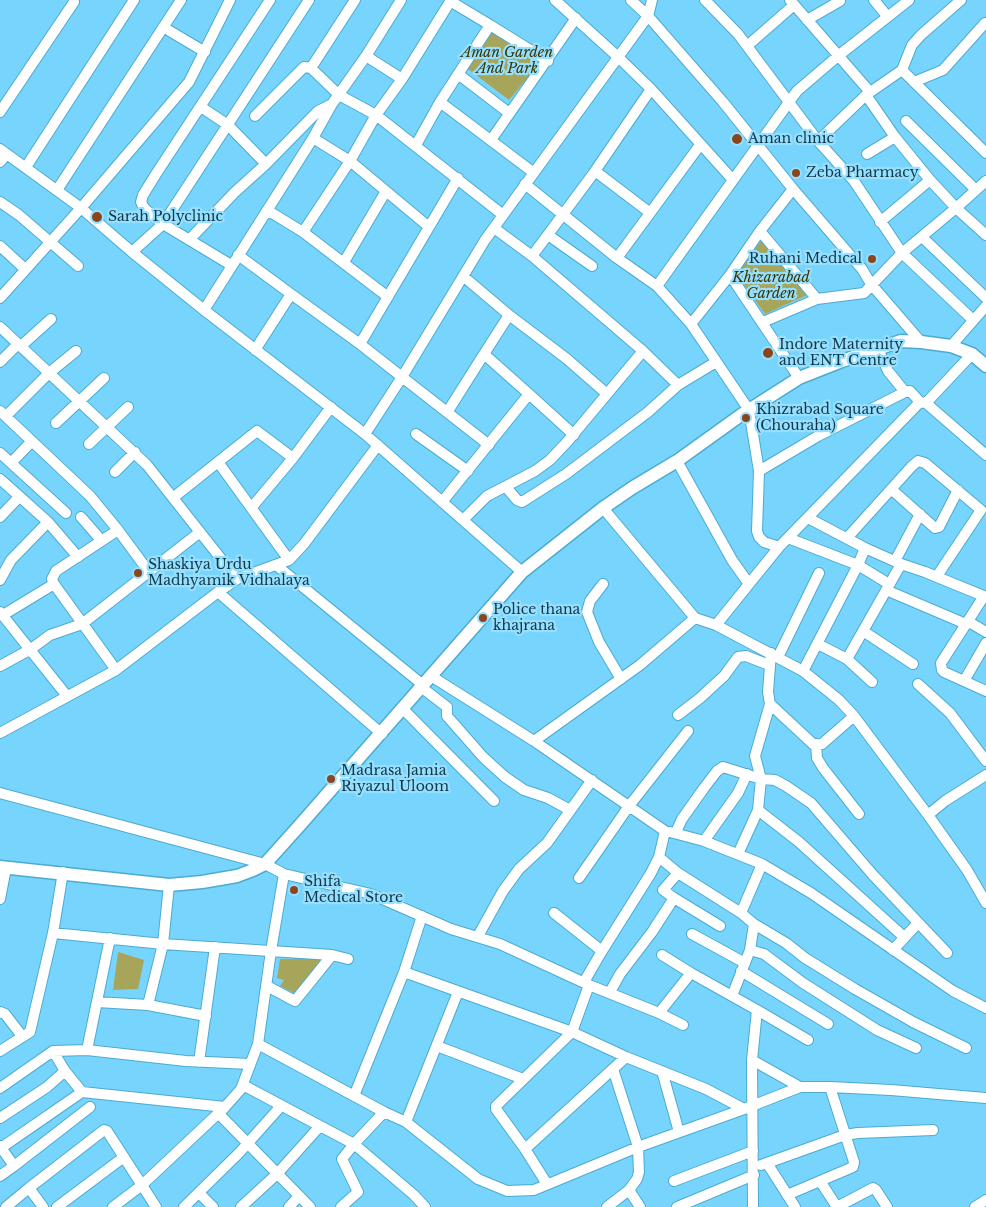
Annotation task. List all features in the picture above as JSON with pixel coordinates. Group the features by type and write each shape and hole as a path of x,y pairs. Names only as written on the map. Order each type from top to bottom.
{"main road":[{"path":"3,867 63,872 168,885 237,876 265,864 382,734 522,572 603,508 677,461 749,410 799,378 901,342 921,342 951,346 972,354 986,366"}],"street":[{"path":"26,167 134,0"},
{"path":"57,190 181,0"},
{"path":"0,298 81,208 188,82 230,0"},
{"path":"231,265 163,224 144,208 142,202 143,195 270,0"},
{"path":"132,252 163,224 309,0"},
{"path":"311,68 355,0"},
{"path":"190,240 235,192 322,114 340,95 401,0"},
{"path":"303,232 451,0 548,61"},
{"path":"555,0 617,56 651,90 733,180"},
{"path":"631,0 648,16 758,144 793,189 862,269 871,284 921,342"},
{"path":"365,434 503,214 648,16 652,0"},
{"path":"705,0 738,34 818,141 854,181 902,253 973,320"},
{"path":"807,20 840,0"},
{"path":"874,0 887,16"},
{"path":"657,286 788,101 838,56 909,0"},
{"path":"818,141 868,94 902,70 912,44 961,0"},
{"path":"0,112 74,2"},
{"path":"747,46 792,2 868,94 895,137 930,180 956,208 986,235"},
{"path":"491,140 548,61 576,18"},
{"path":"914,82 944,70 985,23"},
{"path":"416,145 440,102 490,25"},
{"path":"163,27 205,52"},
{"path":"366,56 402,79"},
{"path":"255,116 304,67 311,68 340,95 376,115 503,214"},
{"path":"902,70 986,153"},
{"path":"458,74 509,114"},
{"path":"532,256 562,213 595,171 651,90"},
{"path":"440,102 534,173"},
{"path":"201,107 228,125 266,164"},
{"path":"204,310 314,138 322,114"},
{"path":"906,121 976,190"},
{"path":"867,154 895,137"},
{"path":"314,138 350,160 429,227"},
{"path":"617,258 700,144"},
{"path":"0,162 3,151 81,208 204,310 365,434 522,572"},
{"path":"595,171 649,212"},
{"path":"360,344 458,178"},
{"path":"880,222 930,180"},
{"path":"763,322 817,299 864,292 902,253 986,181"},
{"path":"525,184 617,258 657,286 691,324 749,410 759,471 757,531 759,537 764,542 779,547"},
{"path":"691,324 730,275 760,231 793,189"},
{"path":"344,262 386,191"},
{"path":"0,202 19,215 78,266"},
{"path":"267,210 303,232 388,297"},
{"path":"494,228 532,256 643,351 678,385"},
{"path":"760,231 817,299"},
{"path":"548,234 592,266"},
{"path":"922,237 986,298"},
{"path":"0,246 25,269"},
{"path":"238,255 360,344 490,445"},
{"path":"730,275 799,378"},
{"path":"463,276 607,394"},
{"path":"0,280 9,287"},
{"path":"256,350 291,294"},
{"path":"951,346 986,306"},
{"path":"448,412 509,315"},
{"path":"0,362 51,319"},
{"path":"0,328 134,452 174,497 237,579"},
{"path":"878,349 888,371 906,392"},
{"path":"76,351 3,414 90,496 149,572"},
{"path":"463,520 487,496 506,488 550,460 643,351"},
{"path":"484,354 574,434"},
{"path":"716,625 779,547 972,354"},
{"path":"506,488 517,500 522,502 566,474 648,412 678,385 716,362"},
{"path":"56,423 104,378"},
{"path":"759,471 818,436 910,391 986,455"},
{"path":"442,502 530,394"},
{"path":"89,444 128,407"},
{"path":"252,507 293,458 331,407"},
{"path":"174,497 256,431 293,458"},
{"path":"416,434 468,472"},
{"path":"12,463 32,441"},
{"path":"0,734 116,670 237,579 289,560 304,544 378,445"},
{"path":"115,472 134,452"},
{"path":"0,453 66,513"},
{"path":"677,461 732,560 749,584"},
{"path":"847,538 918,461 925,463 981,510 937,576"},
{"path":"218,462 289,560"},
{"path":"0,479 48,522 78,557"},
{"path":"891,489 937,528 958,490"},
{"path":"0,517 19,496"},
{"path":"603,508 696,618 716,625 803,671 839,700 854,716 928,815 967,870 986,903"},
{"path":"847,660 888,587 920,514"},
{"path":"81,516 102,540"},
{"path":"808,518 865,548 985,597 941,663 944,672 986,691"},
{"path":"1,574 11,560 48,522"},
{"path":"116,670 52,579 54,574 118,530"},
{"path":"0,666 50,636 82,624 200,532"},
{"path":"788,538 858,565 888,587 986,632"},
{"path":"803,671 865,548"},
{"path":"276,565 425,683 447,706 447,716 483,757 505,778 524,790 548,798 570,810"},
{"path":"738,854 758,810 761,779 755,756 770,704 769,665 819,573"},
{"path":"54,584 2,613 67,696"},
{"path":"603,584 590,601 587,612 599,642 621,679"},
{"path":"218,592 382,734"},
{"path":"534,741 640,665 696,618"},
{"path":"863,631 883,642 913,664"},
{"path":"964,681 986,643"},
{"path":"818,644 847,660 872,682"},
{"path":"678,714 700,698 724,676 738,657 746,656 769,665"},
{"path":"425,683 534,741 665,831 676,832 704,841 762,864 811,893 954,991 986,1008"},
{"path":"918,684 950,714 986,761"},
{"path":"770,704 816,744 822,744 854,716"},
{"path":"403,709 494,801"},
{"path":"579,878 630,806 688,731"},
{"path":"816,744 817,758 823,768 859,814"},
{"path":"676,832 682,819 717,771 723,767 761,779 776,780 811,804 873,875 947,953"},
{"path":"704,841 738,793 747,774"},
{"path":"928,815 945,801 986,775"},
{"path":"478,936 503,891 519,869 547,843 592,780"},
{"path":"0,793 265,864 284,874 371,894 451,929 500,944 683,1025"},
{"path":"758,810 799,842 904,938"},
{"path":"547,1184 496,1109 497,1104 572,1032 587,984 602,951 659,857 665,831"},
{"path":"659,857 678,873 786,943 805,958 913,1022 966,1048"},
{"path":"741,913 762,864"},
{"path":"0,899 3,867"},
{"path":"0,1051 30,1032 53,933 63,872"},
{"path":"663,890 678,873"},
{"path":"113,1207 142,1185 222,1110 243,1085 258,1044 284,874"},
{"path":"646,881 720,926"},
{"path":"148,1005 163,944 168,885"},
{"path":"610,992 620,974 652,932 674,898"},
{"path":"554,913 602,951"},
{"path":"354,1096 404,972 422,916"},
{"path":"893,950 918,923"},
{"path":"732,996 750,950 754,924"},
{"path":"53,933 163,944 332,955 348,959"},
{"path":"692,934 828,1024"},
{"path":"87,1050 110,938"},
{"path":"199,1062 215,947"},
{"path":"750,950 764,954 803,983 877,1030 916,1048"},
{"path":"267,986 295,1001 332,955"},
{"path":"662,955 808,1040"},
{"path":"404,972 572,1032 747,1108"},
{"path":"659,1013 691,973"},
{"path":"406,1122 458,992"},
{"path":"97,1002 148,1005 206,1016"},
{"path":"743,1207 753,1205 753,1150 747,1108 757,1010"},
{"path":"0,1012 5,1014 22,1036"},
{"path":"258,1044 406,1122 478,1179 507,1191 534,1190 638,1147 800,1087 830,1087 986,1098"},
{"path":"437,1046 523,1079"},
{"path":"0,1088 53,1052 87,1050 199,1062 250,1064"},
{"path":"53,1052 65,1072 82,1092"},
{"path":"525,1149 626,1057"},
{"path":"752,1060 800,1087"},
{"path":"607,1207 629,1190 639,1172 638,1147 613,1070"},
{"path":"662,1071 679,1132"},
{"path":"0,1118 65,1072"},
{"path":"243,1085 354,1144 414,1195 425,1207"},
{"path":"787,1194 853,1167 854,1162 830,1087"},
{"path":"14,1166 0,1147 82,1092 222,1110 248,1144 310,1207"},
{"path":"0,1176 90,1106"},
{"path":"184,1207 248,1144 281,1106"},
{"path":"341,1207 358,1192 342,1159 384,1112"},
{"path":"241,1207 277,1174 320,1126"},
{"path":"6,1207 104,1130 107,1131 156,1207"},
{"path":"677,1207 754,1171 767,1162 845,1135 933,1130"},
{"path":"674,1180 753,1150"},
{"path":"57,1207 124,1157"},
{"path":"767,1162 795,1207"},
{"path":"820,1181 837,1207 873,1188 887,1207"},
{"path":"29,1188 43,1207"},
{"path":"629,1190 640,1207"},
{"path":"199,1193 213,1207"},
{"path":"288,1207 299,1196"},
{"path":"975,1207 986,1200"}],"green space":[{"name":"Aman Garden And Park","path":"497,25 548,53 509,100 468,69"},
{"name":"Khizarabad Garden","path":"761,241 807,295 765,314 736,274"},
{"path":"118,952 144,960 138,989 113,990"},
{"path":"323,958 294,993 280,986 284,980 277,978 280,959"}],"place":[{"name":"Aman clinic","path":"737,139"},
{"name":"Zeba Pharmacy","path":"796,173"},
{"name":"Sarah Polyclinic","path":"97,217"},
{"name":"Ruhani Medical","path":"872,259"},
{"name":"Indore Maternity and ENT Centre","path":"768,353"},
{"name":"Khizrabad Square (Chouraha)","path":"746,418"},
{"name":"Shaskiya Urdu Madhyamik Vidhalaya","path":"138,573"},
{"name":"Police thana khajrana","path":"483,618"},
{"name":"Madrasa Jamia Riyazul Uloom","path":"331,779"},
{"name":"Shifa Medical Store","path":"294,890"}]}
